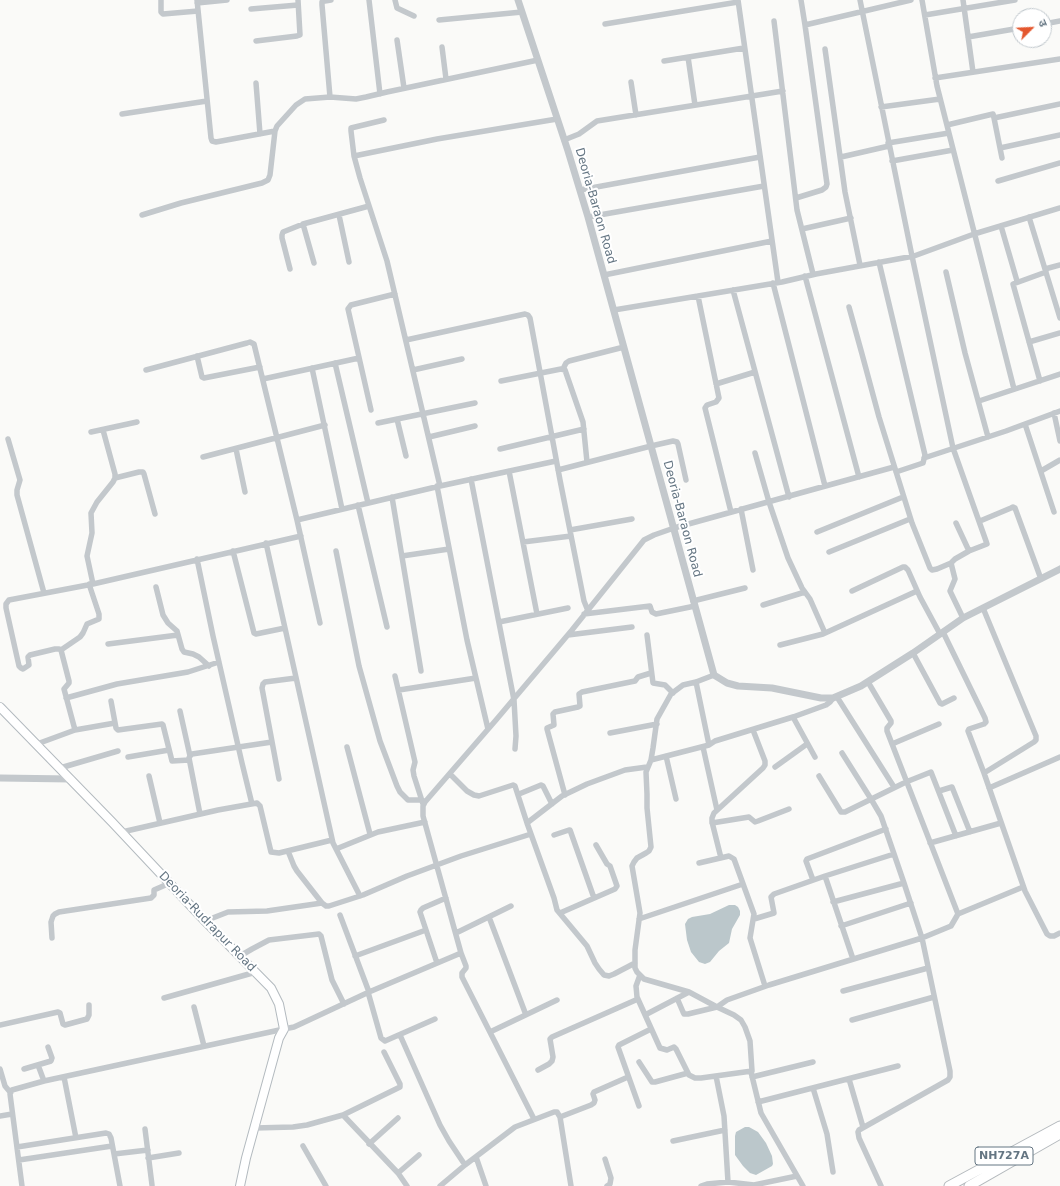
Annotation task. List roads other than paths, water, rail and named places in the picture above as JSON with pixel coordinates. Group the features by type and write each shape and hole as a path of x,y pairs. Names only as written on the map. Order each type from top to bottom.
{"highway":[{"name":"NH727A","path":"949,1186 1060,1126"},
{"name":"NH727A","path":"968,1186 1060,1134"}],"main road":[{"name":"Deoria-Rudrapur Road","path":"0,707 271,988 279,1004 284,1029"},
{"path":"240,1186 246,1158 279,1038 284,1029"}],"street":[{"path":"161,0 161,12 163,14 198,11"},
{"path":"227,0 197,2 211,138 214,142 275,131"},
{"path":"330,97 322,2 331,0"},
{"path":"368,0 380,94"},
{"path":"394,0 397,8 414,16"},
{"name":"Deoria-Baraon Road","path":"518,0 588,217 714,675"},
{"path":"796,198 822,190 827,184 806,25 801,0"},
{"path":"849,307 879,417 910,519 930,568 932,570 937,570 969,551 987,544 954,448 892,161 860,0"},
{"path":"806,25 911,0"},
{"path":"922,0 926,15 940,99 1014,389"},
{"path":"963,0 973,72"},
{"path":"926,15 1015,0"},
{"path":"604,24 738,1 772,241 776,283 825,486"},
{"path":"251,9 298,2 300,35 256,41"},
{"path":"439,20 522,12"},
{"path":"774,21 797,210 813,274"},
{"path":"968,36 1012,29"},
{"path":"397,40 404,88"},
{"path":"442,47 446,79"},
{"path":"664,61 744,48"},
{"path":"825,49 845,192 860,265"},
{"path":"688,57 695,105"},
{"path":"936,78 1060,59"},
{"path":"142,215 181,203 262,183 268,180 275,131 280,122 301,101 309,98 330,97 356,99 538,60"},
{"path":"630,82 636,115"},
{"path":"256,83 260,134"},
{"path":"564,140 579,134 597,122 783,91"},
{"path":"881,107 940,99"},
{"path":"122,114 207,101"},
{"path":"994,118 1060,104"},
{"path":"947,125 991,114 994,116 1002,158"},
{"path":"354,156 437,139 557,119"},
{"path":"384,120 351,128 354,156 387,261 429,438 467,640 488,729"},
{"path":"840,157 889,144 949,133"},
{"path":"1000,148 1060,135"},
{"path":"892,161 953,150"},
{"path":"580,190 760,157"},
{"path":"998,181 1060,162"},
{"path":"588,217 764,186"},
{"path":"290,269 282,235 283,232 303,224 369,206"},
{"path":"614,310 776,283 813,274 912,256 956,242 974,234 1060,208"},
{"path":"338,215 349,262"},
{"path":"1029,217 1060,318"},
{"path":"802,229 851,218"},
{"path":"303,224 314,263"},
{"path":"1001,226 1017,281"},
{"path":"604,275 772,241"},
{"path":"423,803 514,700 644,540 674,528 825,486 923,463 924,455 879,262"},
{"path":"1040,381 1012,284 1060,265"},
{"path":"946,272 965,353 988,437"},
{"path":"805,276 859,477"},
{"path":"733,290 789,496"},
{"path":"371,410 348,309 349,306 395,294"},
{"path":"698,296 718,400 705,406 705,408 731,512"},
{"path":"406,340 525,314 530,318 556,461 586,612"},
{"path":"1029,342 1060,332"},
{"path":"146,370 250,342 254,344 297,520 320,623"},
{"path":"501,380 562,369 569,361 624,347"},
{"path":"197,356 202,377 204,378 260,367"},
{"path":"263,379 359,358"},
{"path":"413,370 462,359"},
{"path":"335,363 368,502"},
{"path":"312,368 342,509"},
{"path":"562,369 565,370 581,416 584,428 587,462"},
{"path":"716,384 755,372"},
{"path":"979,401 1060,374"},
{"path":"378,423 475,403"},
{"path":"924,458 1060,411"},
{"path":"1054,413 1060,441"},
{"path":"397,419 406,456"},
{"path":"91,432 137,422"},
{"path":"1025,424 1054,512"},
{"path":"203,458 325,425"},
{"path":"429,438 475,426"},
{"path":"500,449 584,428"},
{"path":"103,430 115,474 113,482 97,502 91,513 92,533 87,556 91,584 99,619 87,624 80,637 61,650 54,649 32,654 28,657 28,667 21,668 19,666 6,604 9,600 91,584 300,536"},
{"path":"8,440 20,480 17,495 44,593"},
{"path":"558,470 674,441 677,442 686,480"},
{"path":"236,449 246,492"},
{"path":"755,453 769,502 788,558 802,588 810,599 825,633"},
{"path":"1040,471 1060,460"},
{"path":"297,520 438,486 556,461"},
{"path":"509,471 537,614"},
{"path":"114,478 143,472 155,514"},
{"path":"471,479 514,700 516,736 515,749"},
{"path":"817,532 903,496"},
{"path":"392,497 421,671"},
{"path":"358,505 387,627"},
{"path":"980,522 1013,507 1015,508 1041,579"},
{"path":"741,510 753,570"},
{"path":"570,530 632,519"},
{"path":"829,552 910,519"},
{"path":"956,523 969,551"},
{"path":"523,542 571,536"},
{"path":"266,544 332,840 360,896"},
{"path":"402,556 449,549"},
{"path":"233,551 254,633 256,634 285,628"},
{"path":"336,551 359,666 380,741 400,792 408,800 423,803"},
{"path":"197,559 252,804"},
{"path":"951,562 955,579 950,592 963,618"},
{"path":"852,591 903,567 908,570 917,591 942,633 985,718 986,722 984,724 969,729 968,731 990,788 1023,887 1047,934 1054,936 1060,933"},
{"path":"804,1186 761,1113 752,1074 750,1041 741,1020 680,988 644,979 636,971 635,964 640,913 632,866 637,858 646,854 651,847 647,808 646,772 650,760 657,719 673,693 683,685 714,675 726,683 738,686 772,688 821,698 835,697 868,682 963,618 1060,570"},
{"path":"156,587 163,615 168,623 176,629 182,649 184,652 199,657 208,666"},
{"path":"586,612 650,606 652,612 656,614 745,588"},
{"path":"780,645 825,633 917,591"},
{"path":"763,605 805,592"},
{"path":"499,622 568,608"},
{"path":"983,608 1036,736 1036,740 1034,742 984,773"},
{"path":"568,635 632,627"},
{"path":"108,644 178,635"},
{"path":"647,635 653,683 665,685 673,693"},
{"path":"61,650 69,681 64,689 75,730"},
{"path":"913,652 940,703 942,704 954,698"},
{"path":"66,698 127,682 188,672 219,662"},
{"path":"565,795 547,729 548,727 554,725 553,714 580,706 580,694 582,692 635,681 640,676 652,673"},
{"path":"395,676 415,762 413,770 423,803 422,810 461,953 466,966 462,973 462,977 534,1119"},
{"path":"279,779 262,688 265,682 296,678"},
{"path":"399,690 476,678"},
{"path":"696,682 717,810"},
{"path":"868,682 891,721 886,731 958,914"},
{"path":"650,760 706,746 715,741 793,717 826,705 835,697"},
{"path":"835,697 894,787"},
{"path":"111,701 116,728 118,730 162,724 164,725 172,761 190,758 192,754 272,742"},
{"path":"180,711 200,814"},
{"path":"793,717 814,757"},
{"path":"37,744 75,730 115,723"},
{"path":"610,733 657,724"},
{"path":"892,744 939,724"},
{"path":"721,858 712,824 714,813 765,765 765,761 752,730"},
{"path":"775,767 807,744"},
{"path":"347,747 370,834"},
{"path":"128,757 169,750"},
{"path":"60,768 118,751"},
{"path":"842,753 872,799 886,829 922,938 950,1071 948,1080 859,1130 859,1138 881,1186"},
{"path":"666,756 676,799"},
{"path":"990,788 1060,757"},
{"path":"527,823 565,795 587,784 625,770 647,767"},
{"path":"819,776 841,812 845,812 894,787 931,772 956,836"},
{"path":"450,774 467,791 474,795 480,796 513,785 517,788 527,823 557,910 584,942 595,963 604,975 614,974 635,964"},
{"path":"149,776 160,823"},
{"path":"0,778 70,779"},
{"path":"519,794 541,785 543,786 552,804"},
{"path":"939,791 952,787 970,832"},
{"path":"122,832 256,803 260,805 271,852 279,853 332,840"},
{"path":"712,824 749,816 755,822 789,809"},
{"path":"336,849 370,834 425,822"},
{"path":"930,844 1001,823"},
{"path":"813,880 806,861 807,859 886,829"},
{"path":"554,835 570,830 594,898"},
{"path":"288,851 297,871 322,903 326,906 331,906 461,856 531,834"},
{"path":"560,913 615,889 617,884 610,866 606,864 596,846"},
{"path":"754,919 774,913 772,896 824,876 894,854"},
{"path":"699,863 729,856 734,859 754,914 750,938 765,986"},
{"path":"824,876 853,959"},
{"path":"52,938 51,922 53,916 59,912 151,898 154,895 154,890 170,883"},
{"path":"833,902 904,883"},
{"path":"639,919 743,884"},
{"path":"677,998 684,1014 717,1007 727,1000 765,986 922,938 951,926 958,914 1023,887"},
{"path":"438,963 420,912 421,910 446,898"},
{"path":"206,921 228,912 267,911 322,903"},
{"path":"841,926 911,903"},
{"path":"456,933 511,906"},
{"path":"340,916 369,992 383,1041 389,1040 435,1020"},
{"path":"489,917 526,1015"},
{"path":"355,956 426,930"},
{"path":"240,956 252,948 269,940 319,934 321,936 332,980 344,1004"},
{"path":"10,1092 15,1089 44,1081 294,1027 369,992 461,953"},
{"path":"843,991 928,968"},
{"path":"164,998 256,972"},
{"path":"640,975 636,986 638,999 660,1048 667,1050 674,1047 689,1075 695,1078 752,1074 812,1062"},
{"path":"645,1015 689,992"},
{"path":"852,1020 934,997"},
{"path":"538,1070 552,1061 553,1057 550,1039 552,1036 638,999"},
{"path":"490,1032 558,1000"},
{"path":"0,1025 58,1012 63,1024 65,1025 87,1019 89,1015 88,1005"},
{"path":"194,1007 204,1046"},
{"path":"639,1106 618,1048 619,1045 651,1029"},
{"path":"400,1035 440,1125 465,1165"},
{"path":"24,1069 52,1060 48,1047"},
{"path":"255,1128 307,1125 343,1115 400,1087 400,1084 384,1052"},
{"path":"639,1062 652,1082 688,1073"},
{"path":"38,1065 44,1081"},
{"path":"758,1102 898,1066"},
{"path":"0,1069 5,1086 10,1092 22,1186"},
{"path":"716,1076 724,1116 728,1182"},
{"path":"64,1077 76,1138"},
{"path":"560,1117 591,1105 595,1100 593,1094 594,1092 628,1077"},
{"path":"849,1079 863,1128"},
{"path":"813,1088 827,1134 833,1172"},
{"path":"440,1186 515,1127 554,1112 557,1112 560,1117 571,1186"},
{"path":"0,1116 12,1114"},
{"path":"343,1115 398,1173 407,1186"},
{"path":"369,1144 398,1118"},
{"path":"145,1129 152,1185"},
{"path":"673,1141 725,1130"},
{"path":"17,1147 106,1133 109,1134 120,1186"},
{"path":"18,1160 112,1146"},
{"path":"303,1146 326,1186"},
{"path":"114,1154 148,1150"},
{"path":"148,1158 179,1153"},
{"path":"398,1173 419,1156"},
{"path":"476,1157 486,1186"},
{"path":"605,1159 611,1178 610,1184 607,1186"},
{"path":"701,1186 728,1182 754,1185 798,1176"}]}
